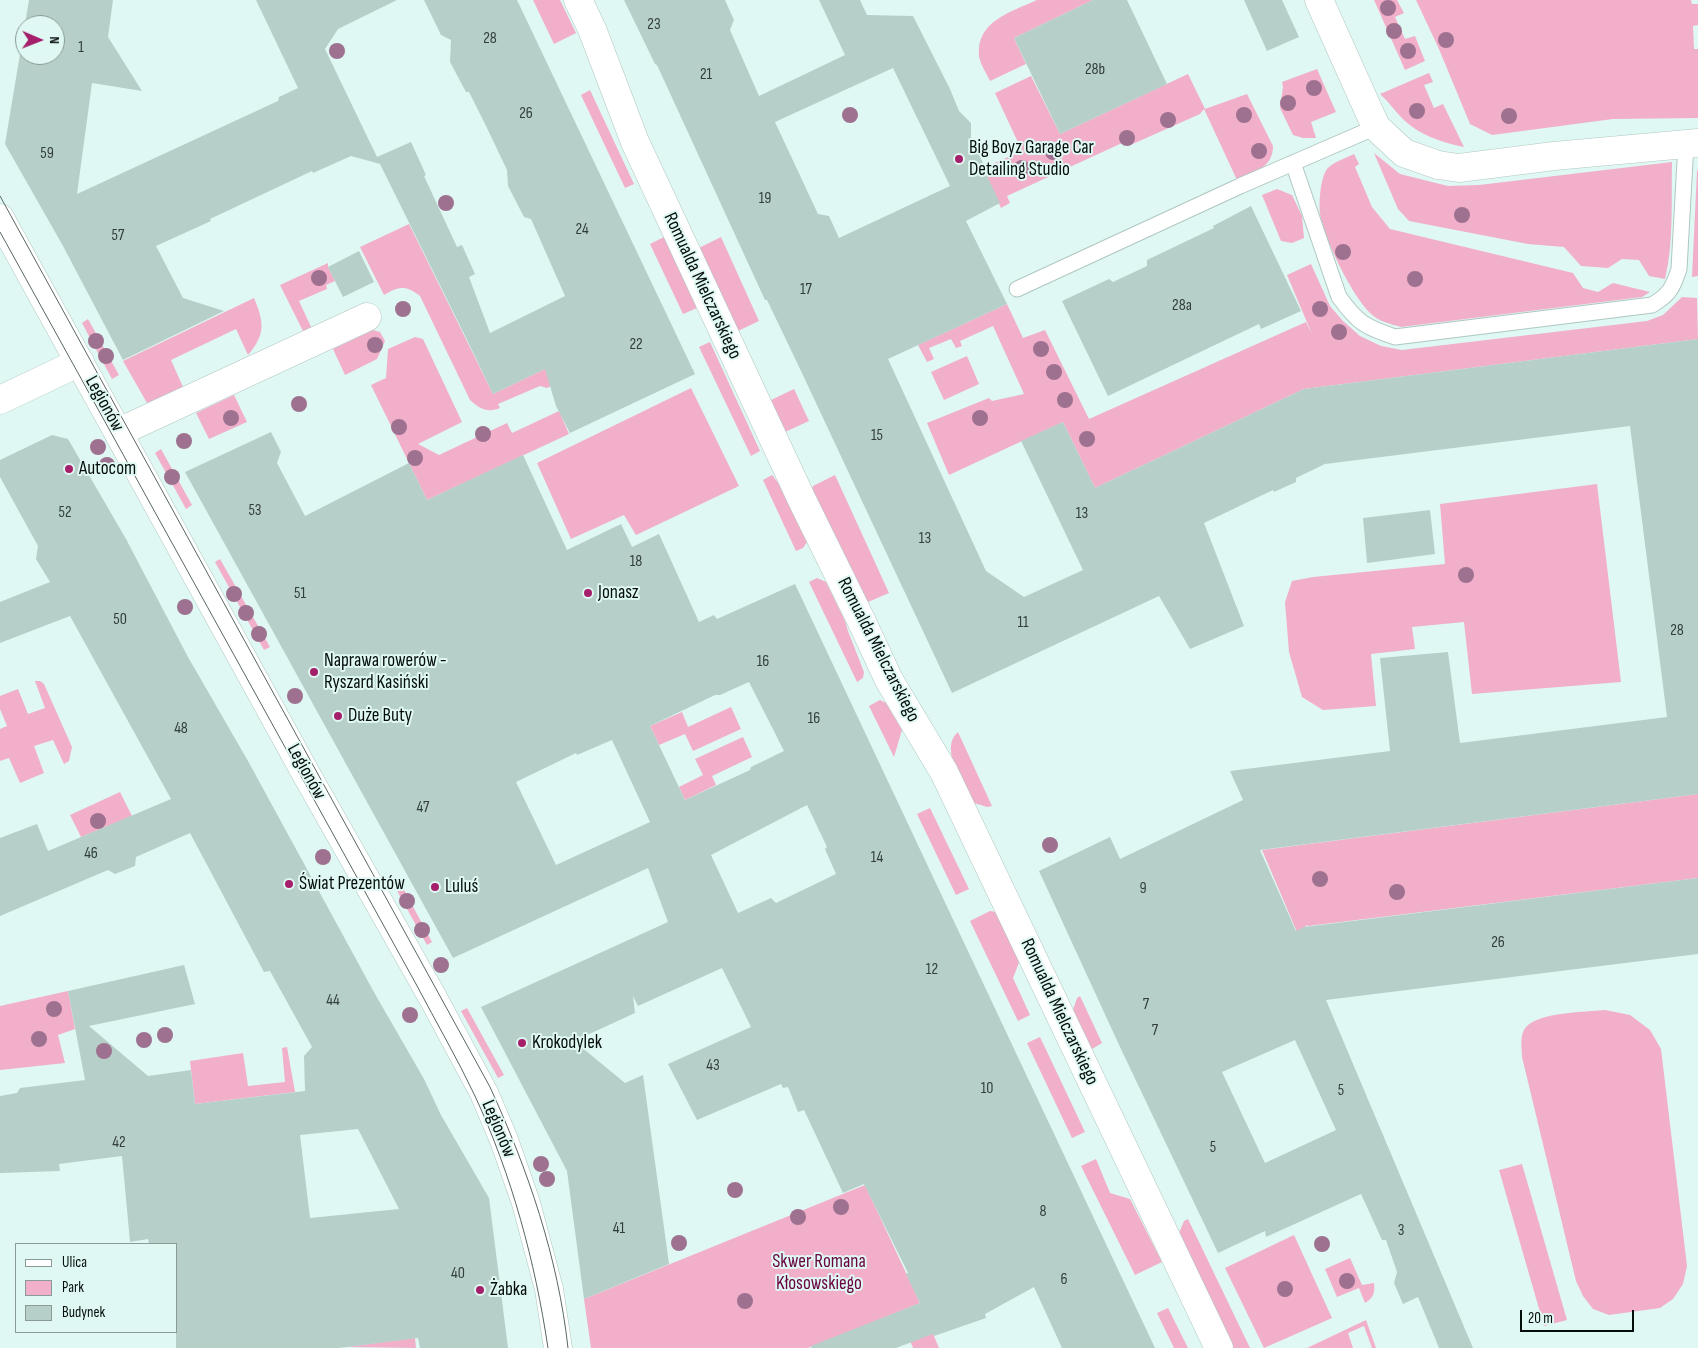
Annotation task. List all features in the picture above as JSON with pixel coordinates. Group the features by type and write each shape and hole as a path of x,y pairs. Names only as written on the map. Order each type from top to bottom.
{"street":[{"name":"Romualda Mielczarskiego","path":"578,0 592,29 635,142 802,500 861,620 888,680 944,772 1219,1348"},
{"path":"1319,0 1376,127 1404,153 1438,165 1459,168 1554,156 1692,143"},
{"name":"Legionów","path":"0,218 484,1093 507,1149 526,1203 548,1288 558,1348"},
{"path":"120,432 367,317"},
{"path":"0,400 80,362"}],"lane":[{"path":"1017,289 1376,127"},
{"path":"1293,163 1339,297 1351,314 1368,328 1395,337 1652,305 1665,297 1674,285 1679,269 1692,143"}],"green space":[{"path":"533,0 560,0 576,33 554,44"},
{"path":"1037,0 1093,0 1014,38 1026,64 990,81 979,56 983,34 997,19"},
{"path":"1374,0 1397,0 1404,13 1395,17 1405,39 1415,36 1425,61 1405,70"},
{"path":"1416,0 1691,0 1692,4 1698,4 1698,25 1693,26 1694,49 1698,49 1698,118 1613,119 1492,135 1470,124 1439,49"},
{"path":"1317,69 1336,112 1311,122 1316,138 1303,138 1293,135 1280,108 1282,82"},
{"path":"1429,73 1433,82 1424,85 1434,108 1443,104 1464,147 1438,140 1415,129 1380,94"},
{"path":"1188,74 1205,109 1247,94 1273,146 1270,159 1256,172 1237,180 1204,109 1200,114 1135,143 1130,145 1122,143 1007,196 1010,203 1001,208 983,168 1022,151 995,93 1031,76 1060,134"},
{"path":"590,90 634,184 625,188 581,95"},
{"path":"1374,153 1400,174 1448,186 1479,185 1672,162 1672,221 1665,279 1649,276 1639,260 1622,259 1608,268 1581,266 1564,247 1528,244 1409,221 1398,209"},
{"path":"1354,154 1359,164 1355,167 1372,207 1390,229 1573,273 1583,288 1598,292 1613,283 1650,292 1642,297 1401,327 1380,320 1373,316 1363,305 1347,281 1327,237 1320,214 1321,184 1327,169 1336,162"},
{"path":"1698,169 1698,276 1692,277 1697,171"},
{"path":"1277,189 1292,195 1302,216 1304,238 1292,243 1281,241 1262,195"},
{"path":"409,224 493,394 547,368 557,383 547,388 540,386 498,404 500,408 491,410 477,406 470,400 420,296 406,288 398,288 384,295 360,247"},
{"path":"664,237 697,308 683,314 650,244"},
{"path":"721,237 759,321 738,331 699,248"},
{"path":"328,263 335,281 326,285 327,289 299,301 312,329 304,333 280,285"},
{"path":"1311,264 1330,306 1360,336 1381,346 1402,350 1647,321 1663,315 1682,297 1697,298 1698,339 1304,389 1095,488 1063,422 949,475 927,423 989,398 992,401 1024,394 993,326 960,341 962,346 956,348 951,339 929,348 934,359 927,362 918,345 1007,304 1023,338 1045,330 1089,419 1306,322 1312,334 1287,275"},
{"path":"254,298 260,314 262,328 258,341 248,355 236,329 171,360 183,387 147,403 123,361"},
{"path":"88,319 119,375 112,379 82,323"},
{"path":"373,330 380,332 385,341 377,359 345,375 333,349"},
{"path":"415,337 423,339 462,422 418,444 439,455 507,423 512,433 559,411 569,434 427,500 371,385 386,378 388,349"},
{"path":"710,342 760,451 751,456 699,347"},
{"path":"967,356 979,384 944,400 931,372"},
{"path":"691,388 739,486 636,535 624,515 571,539 537,463"},
{"path":"794,389 809,421 783,433 769,401"},
{"path":"234,395 247,422 209,439 196,413"},
{"path":"161,449 192,505 186,509 155,453"},
{"path":"772,475 787,494 809,539 803,548 796,551 763,480"},
{"path":"835,475 889,593 868,602 864,601 811,491 813,486"},
{"path":"1597,484 1621,682 1472,694 1464,622 1412,627 1415,649 1371,654 1376,706 1323,710 1302,697 1289,652 1285,602 1292,581 1313,577 1445,564 1440,504"},
{"path":"220,559 270,647 264,650 215,562"},
{"path":"817,578 826,582 845,621 864,672 863,678 857,682 809,582"},
{"path":"35,681 40,681 44,684 72,747 69,761 64,764 53,740 34,746 44,773 20,783 9,758 0,761 0,729 7,726 0,709 0,696 18,689 28,714 45,708"},
{"path":"880,700 886,703 902,730 894,757 869,706"},
{"path":"731,707 741,729 693,751 685,734 659,745 650,726 682,712 688,727"},
{"path":"958,732 992,806 987,807 971,802 958,776 954,766 951,747 953,739"},
{"path":"743,737 752,757 712,776 716,785 685,800 679,787 703,775 695,759"},
{"path":"120,792 132,816 81,837 70,815"},
{"path":"1698,794 1698,878 1307,925 1304,928 1310,958 1326,1000 1262,850"},
{"path":"930,808 969,889 956,895 917,814"},
{"path":"402,886 432,942 427,945 396,889"},
{"path":"990,911 996,912 1020,960 1013,978 1030,1015 1018,1021 970,921"},
{"path":"68,991 75,1029 58,1035 65,1063 0,1070 0,1006"},
{"path":"1080,996 1102,1043 1092,1049 1087,1049 1071,1016 1077,998"},
{"path":"467,1008 504,1075 498,1078 461,1011"},
{"path":"1605,1010 1630,1015 1650,1030 1661,1049 1687,1266 1683,1284 1673,1299 1660,1308 1609,1315 1593,1309 1583,1296 1576,1281 1522,1057 1521,1045 1522,1034 1526,1027 1541,1018"},
{"path":"1040,1037 1085,1132 1072,1138 1027,1043"},
{"path":"287,1047 295,1092 195,1104 190,1061 243,1053 248,1086 285,1082 282,1048"},
{"path":"1096,1159 1110,1193 1130,1199 1162,1262 1135,1275 1081,1166"},
{"path":"1522,1164 1567,1320 1544,1326 1499,1170"},
{"name":"Skwer Romana Kłosowskiego","path":"865,1185 920,1303 808,1348 591,1348 584,1299"},
{"path":"1188,1219 1250,1348 1229,1348 1177,1238 1184,1221"},
{"path":"1294,1235 1332,1318 1264,1348 1225,1268"},
{"path":"1350,1258 1362,1285 1374,1283 1373,1294 1365,1303 1359,1288 1337,1297 1325,1269"},
{"path":"1168,1308 1188,1348 1174,1348 1157,1313"},
{"path":"1366,1320 1376,1348 1372,1348 1364,1326 1348,1333 1353,1348 1307,1348"},
{"path":"931,1329 939,1348 913,1348 909,1338"},
{"path":"415,1338 416,1348 346,1347"}],"building":[{"path":"29,0 113,0 108,37 142,91 92,83 77,194 278,101 279,97 298,88 256,0 397,0 338,29 325,49 377,157 411,142 426,175 424,176 457,247 462,245 475,274 469,277 490,333 565,296 531,219 524,217 508,186 507,170 486,126 469,92 466,92 450,62 451,40 441,35 424,0 517,0 695,374 570,433 556,406 545,369 493,394 380,164 351,156 313,173 312,171 156,246 183,298 224,311 123,360 63,246 5,144 18,65 65,65 65,15 26,15"},
{"path":"624,0 725,0 734,20 730,30 759,96 845,55 819,0 860,0 867,15 913,16 959,111 971,123 971,138 1000,203 966,221 1007,304 888,359 986,571 1024,597 1083,570 1021,441 1063,422 1095,488 1304,389 1698,339 1698,794 1260,850 1296,931 1304,927 1698,878 1698,954 1326,1000 1473,1348 1439,1348 1418,1297 1403,1304 1394,1283 1397,1272 1386,1240 1382,1240 1361,1194 1266,1237 1265,1231 1218,1253 1039,871 1110,837 1120,859 1243,800 1230,771 1390,751 1380,658 1448,652 1460,743 1667,717 1630,426 1325,464 1296,478 1296,482 1274,492 1273,490 1204,523 1244,626 1190,649 1159,596 952,693","holes":["893,68 950,186 839,238 829,216 818,214 775,122","1295,1040 1336,1130 1265,1163 1222,1072"]},
{"path":"1093,0 1127,0 1167,84 1060,134 1014,38"},
{"path":"1244,0 1282,0 1299,37 1267,51"},
{"path":"1251,206 1301,311 1261,329 1259,324 1108,396 1062,301 1109,279 1113,282 1147,266 1147,260 1214,228 1213,226"},
{"path":"359,251 374,282 343,297 328,267"},
{"path":"271,432 281,452 277,463 305,516 409,463 427,500 523,455 567,550 621,524 632,547 659,534 699,622 714,615 717,619 795,584 1155,1348 1062,1348 1034,1287 985,1314 986,1318 934,1336 933,1334 896,1348 812,1348 811,1346 920,1303 906,1274 908,1273 864,1184 843,1193 804,1110 798,1112 788,1087 783,1088 781,1084 697,1120 668,1064 751,1027 722,968 638,1006 633,996 635,1013 574,1041 625,1083 643,1075 669,1264 584,1299 567,1171 481,1007 668,922 648,868 453,958 185,472","holes":["749,682 784,751 751,767 750,770 685,800 650,726 715,695 720,695","612,740 650,822 556,865 516,782 576,753 577,755","807,805 827,847 825,849 836,874 776,903 771,898 738,913 711,855"]},
{"path":"52,435 68,439 126,539 188,657 248,761 375,994 424,1079 441,1115 489,1198 508,1348 420,1348 418,1338 339,1348 176,1348 176,1333 178,1333 178,1243 149,1243 148,1239 130,1242 122,1156 59,1164 60,1171 0,1173 0,1096 17,1093 20,1088 85,1080 68,991 184,965 195,1004 89,1026 148,1076 191,1070 195,1104 305,1091 304,1056 312,1047 270,971 264,972 190,833 136,857 135,866 115,874 108,870 0,916 0,838 37,824 48,851 171,799 70,616 0,643 0,602 50,582 36,559 38,546 0,477 0,460","holes":["358,1129 399,1209 310,1218 300,1135"]},
{"path":"1430,510 1435,554 1367,563 1363,518"}],"tram line":[{"path":"0,196 490,1087 517,1150 540,1214 557,1280 568,1348"},
{"path":"0,232 416,984 475,1096 500,1157 520,1219 543,1315 548,1348"}],"place":[{"name":"Big Boyz Garage Car Detailing Studio","path":"959,159"},
{"name":"Autocom","path":"69,469"},
{"name":"Jonasz","path":"588,593"},
{"name":"Naprawa rowerów - Ryszard Kasiński","path":"314,672"},
{"name":"Duże Buty","path":"338,716"},
{"name":"Świat Prezentów","path":"289,884"},
{"name":"Luluś","path":"435,887"},
{"name":"Krokodylek","path":"522,1043"},
{"name":"Żabka","path":"480,1290"}]}
